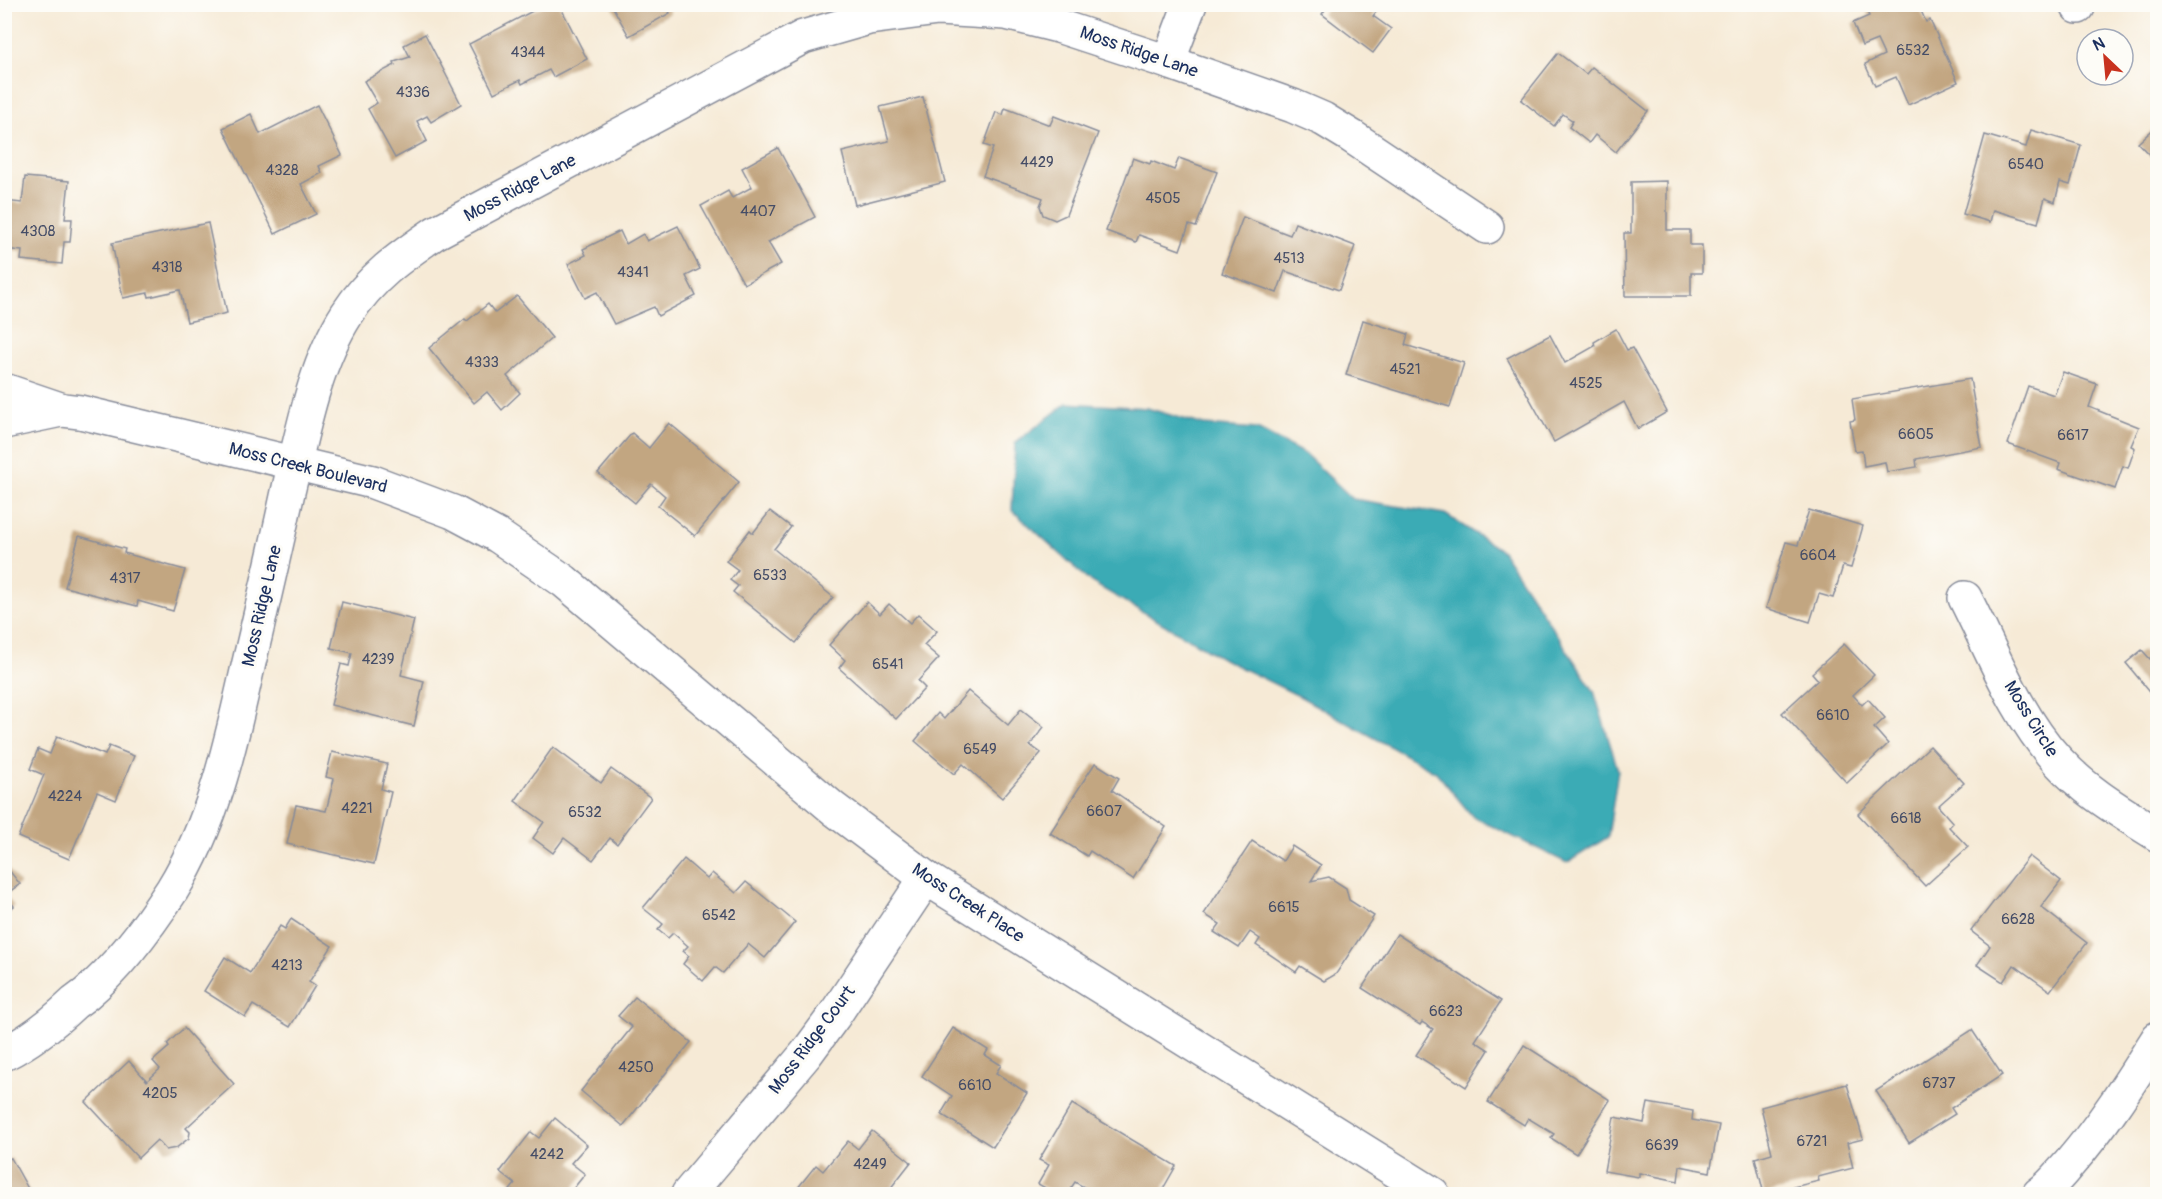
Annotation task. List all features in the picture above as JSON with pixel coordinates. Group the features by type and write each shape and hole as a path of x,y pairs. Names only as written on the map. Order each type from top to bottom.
{"street":[{"path":"1168,62 1190,4"},
{"name":"Moss Ridge Lane","path":"4,1054 18,1047 65,1013 121,958 172,888 196,841 216,794 226,760 295,464 329,345 346,315 367,287 392,262 435,233 803,37 869,18 938,9 1006,13 1073,30 1293,106 1323,119 1352,136 1487,227"},
{"name":"Moss Creek Boulevard","path":"4,390 63,410"},
{"name":"Moss Creek Boulevard","path":"4,422 63,410 80,411 373,482 422,499 468,519 538,562"},
{"name":"Moss Creek Place","path":"538,562 564,581 853,824 926,878 1433,1194"},
{"name":"Moss Circle","path":"1965,598 2022,711 2038,737 2057,761 2103,800 2157,835"},
{"name":"Moss Ridge Court","path":"688,1194 806,1054 926,878"},
{"path":"2039,1194 2058,1178 2081,1152 2112,1110 2157,1038"}],"water":[{"path":"1067,403 1147,408 1204,425 1257,429 1305,454 1353,499 1445,514 1502,551 1594,691 1618,770 1608,837 1567,863 1473,817 1436,772 1301,697 1225,660 1091,582 1012,510 1015,443"}],"building":[{"path":"546,4 559,4 587,59 553,77 549,70 522,84 520,80 494,93 469,44"},
{"path":"611,4 666,4 670,13 629,36"},
{"path":"1329,4 1382,4 1373,16 1391,29 1373,53 1322,14"},
{"path":"1863,4 1918,4 1926,22 1930,20 1958,82 1908,105 1896,77 1875,86 1865,64 1884,55 1877,40 1862,46 1853,23 1869,16"},
{"path":"425,34 461,104 431,122 427,116 417,121 427,141 395,158 368,109 377,103 364,81 395,65 394,62 410,57 404,45"},
{"path":"1558,53 1586,74 1592,67 1648,111 1616,152 1595,135 1589,143 1569,127 1573,121 1563,114 1554,126 1521,100"},
{"path":"923,97 945,182 855,205 842,152 889,141 880,107"},
{"path":"317,105 342,155 319,166 322,173 301,184 316,214 275,234 223,128 251,114 260,134"},
{"path":"1005,108 1050,125 1054,116 1098,133 1066,215 1055,220 1043,215 1040,206 1043,198 983,176 993,148 984,145 996,112 1003,115"},
{"path":"2158,125 2158,164 2138,143"},
{"path":"2031,130 2081,145 2070,185 2060,182 2055,202 2045,198 2038,223 1993,210 1990,222 1963,214 1985,135 2026,147"},
{"path":"778,148 815,217 768,242 781,264 744,284 701,206 728,191 732,198 752,187 742,168"},
{"path":"1133,158 1150,164 1151,161 1174,170 1179,158 1217,172 1196,227 1189,225 1180,250 1139,235 1136,242 1106,231"},
{"path":"25,177 69,181 65,219 72,219 70,242 64,242 62,264 21,260 22,251 4,249 4,201 22,203"},
{"path":"1667,181 1667,230 1690,230 1690,245 1702,245 1702,273 1691,273 1691,296 1625,296 1624,233 1631,233 1631,182"},
{"path":"1243,217 1290,235 1295,223 1355,246 1339,290 1285,271 1277,293 1222,273"},
{"path":"208,223 227,313 187,322 180,290 149,297 148,293 123,298 112,243"},
{"path":"678,226 700,269 686,276 696,296 658,316 654,307 614,324 597,292 585,298 568,264 586,255 583,249 620,231 626,244 643,234 647,241"},
{"path":"517,296 552,338 507,376 520,393 502,410 487,392 474,403 429,348 488,304 495,313"},
{"path":"1363,320 1408,334 1405,345 1464,363 1450,407 1346,375"},
{"path":"1616,329 1627,350 1632,348 1667,412 1638,429 1624,402 1554,442 1507,358 1550,335 1565,363 1595,346 1594,342"},
{"path":"2063,372 2097,384 2089,407 2139,427 2131,446 2135,448 2128,468 2123,466 2115,489 2058,469 2060,463 2008,444 2028,386 2054,395"},
{"path":"1970,379 1982,447 1916,459 1917,467 1887,472 1885,462 1864,466 1862,450 1855,451 1850,421 1855,420 1852,399"},
{"path":"669,423 739,482 695,536 658,506 665,496 651,484 635,503 598,473 632,433 649,448"},
{"path":"1809,510 1863,526 1851,568 1843,566 1833,598 1819,594 1810,622 1766,608 1786,542 1798,545"},
{"path":"770,511 791,527 774,549 833,597 796,643 733,592 738,586 730,580 738,570 726,561 750,530 753,533"},
{"path":"79,536 125,549 124,553 185,570 173,611 138,601 137,606 65,587"},
{"path":"342,602 414,620 401,675 424,681 414,726 331,705 341,664 349,666 352,653 331,648"},
{"path":"867,602 880,614 889,604 910,623 918,614 937,631 924,645 939,658 918,681 925,688 896,719 839,668 845,660 829,645"},
{"path":"1844,644 1874,675 1853,695 1862,705 1868,699 1885,718 1874,728 1888,744 1847,783 1782,713 1818,680 1812,673"},
{"path":"2142,650 2150,659 2158,653 2158,702 2126,663"},
{"path":"968,691 1008,725 1021,709 1044,727 1030,745 1041,753 1002,798 963,764 954,774 915,741 938,713 944,719"},
{"path":"57,736 105,755 109,746 134,756 116,800 97,792 69,859 18,837 44,775 30,769 38,749 50,754"},
{"path":"1930,746 1964,783 1938,806 1953,823 1949,827 1968,847 1925,886 1858,814"},
{"path":"553,747 601,783 611,769 651,798 617,844 610,838 593,860 564,838 553,853 533,838 544,822 515,801"},
{"path":"332,752 387,764 381,789 391,792 374,864 287,844 296,805 326,811 334,779 326,777"},
{"path":"1095,763 1119,778 1112,790 1166,827 1133,879 1090,851 1087,856 1050,833"},
{"path":"1252,841 1283,861 1292,846 1321,865 1311,881 1329,877 1346,888 1349,900 1374,916 1336,974 1324,981 1300,966 1296,972 1256,945 1260,939 1250,932 1239,948 1214,932 1220,924 1204,914"},
{"path":"2029,856 2061,881 2041,907 2087,943 2050,991 2014,965 2003,982 1977,965 1990,946 1971,931"},
{"path":"684,859 707,879 712,873 736,893 746,882 795,922 765,958 748,944 723,973 715,967 703,981 683,964 689,956 683,951 688,946 673,933 668,938 658,930 663,924 643,908"},
{"path":"4,864 20,884 5,895 14,906 4,913"},
{"path":"291,919 332,946 309,982 315,986 290,1027 253,1005 245,1017 204,991 225,957 250,973 280,926 285,929"},
{"path":"1397,934 1501,1001 1475,1041 1489,1050 1466,1087 1416,1055 1433,1029 1422,1022 1420,1025 1362,988"},
{"path":"635,997 691,1042 623,1126 581,1091 632,1027 618,1016"},
{"path":"184,1028 234,1084 186,1128 190,1132 189,1138 176,1148 166,1150 157,1140 138,1158 86,1102 129,1061 147,1081 160,1069 153,1061 169,1047 167,1044"},
{"path":"953,1028 988,1050 985,1055 1001,1065 996,1073 1027,1093 993,1147 941,1114 952,1096 922,1076"},
{"path":"1972,1030 2002,1075 1951,1108 1955,1114 1909,1143 1876,1091"},
{"path":"1524,1045 1610,1100 1576,1154 1551,1138 1554,1134 1528,1118 1524,1125 1488,1102"},
{"path":"1847,1084 1863,1139 1847,1143 1853,1168 1818,1177 1819,1181 1764,1194 1755,1158 1772,1153 1761,1107"},
{"path":"1648,1103 1693,1111 1692,1120 1719,1125 1710,1172 1680,1166 1678,1181 1639,1173 1639,1177 1604,1171 1614,1117 1644,1123"},
{"path":"1072,1104 1176,1166 1160,1194 1096,1194 1075,1182 1067,1194 1056,1194 1038,1184 1049,1165 1039,1160"},
{"path":"555,1118 587,1145 571,1163 585,1174 569,1194 507,1194 515,1184 500,1172 531,1132 539,1138"},
{"path":"872,1131 911,1162 886,1194 793,1194 816,1165 823,1171 848,1141 858,1149"},
{"path":"11,1158 31,1194 4,1194 4,1161"}]}
